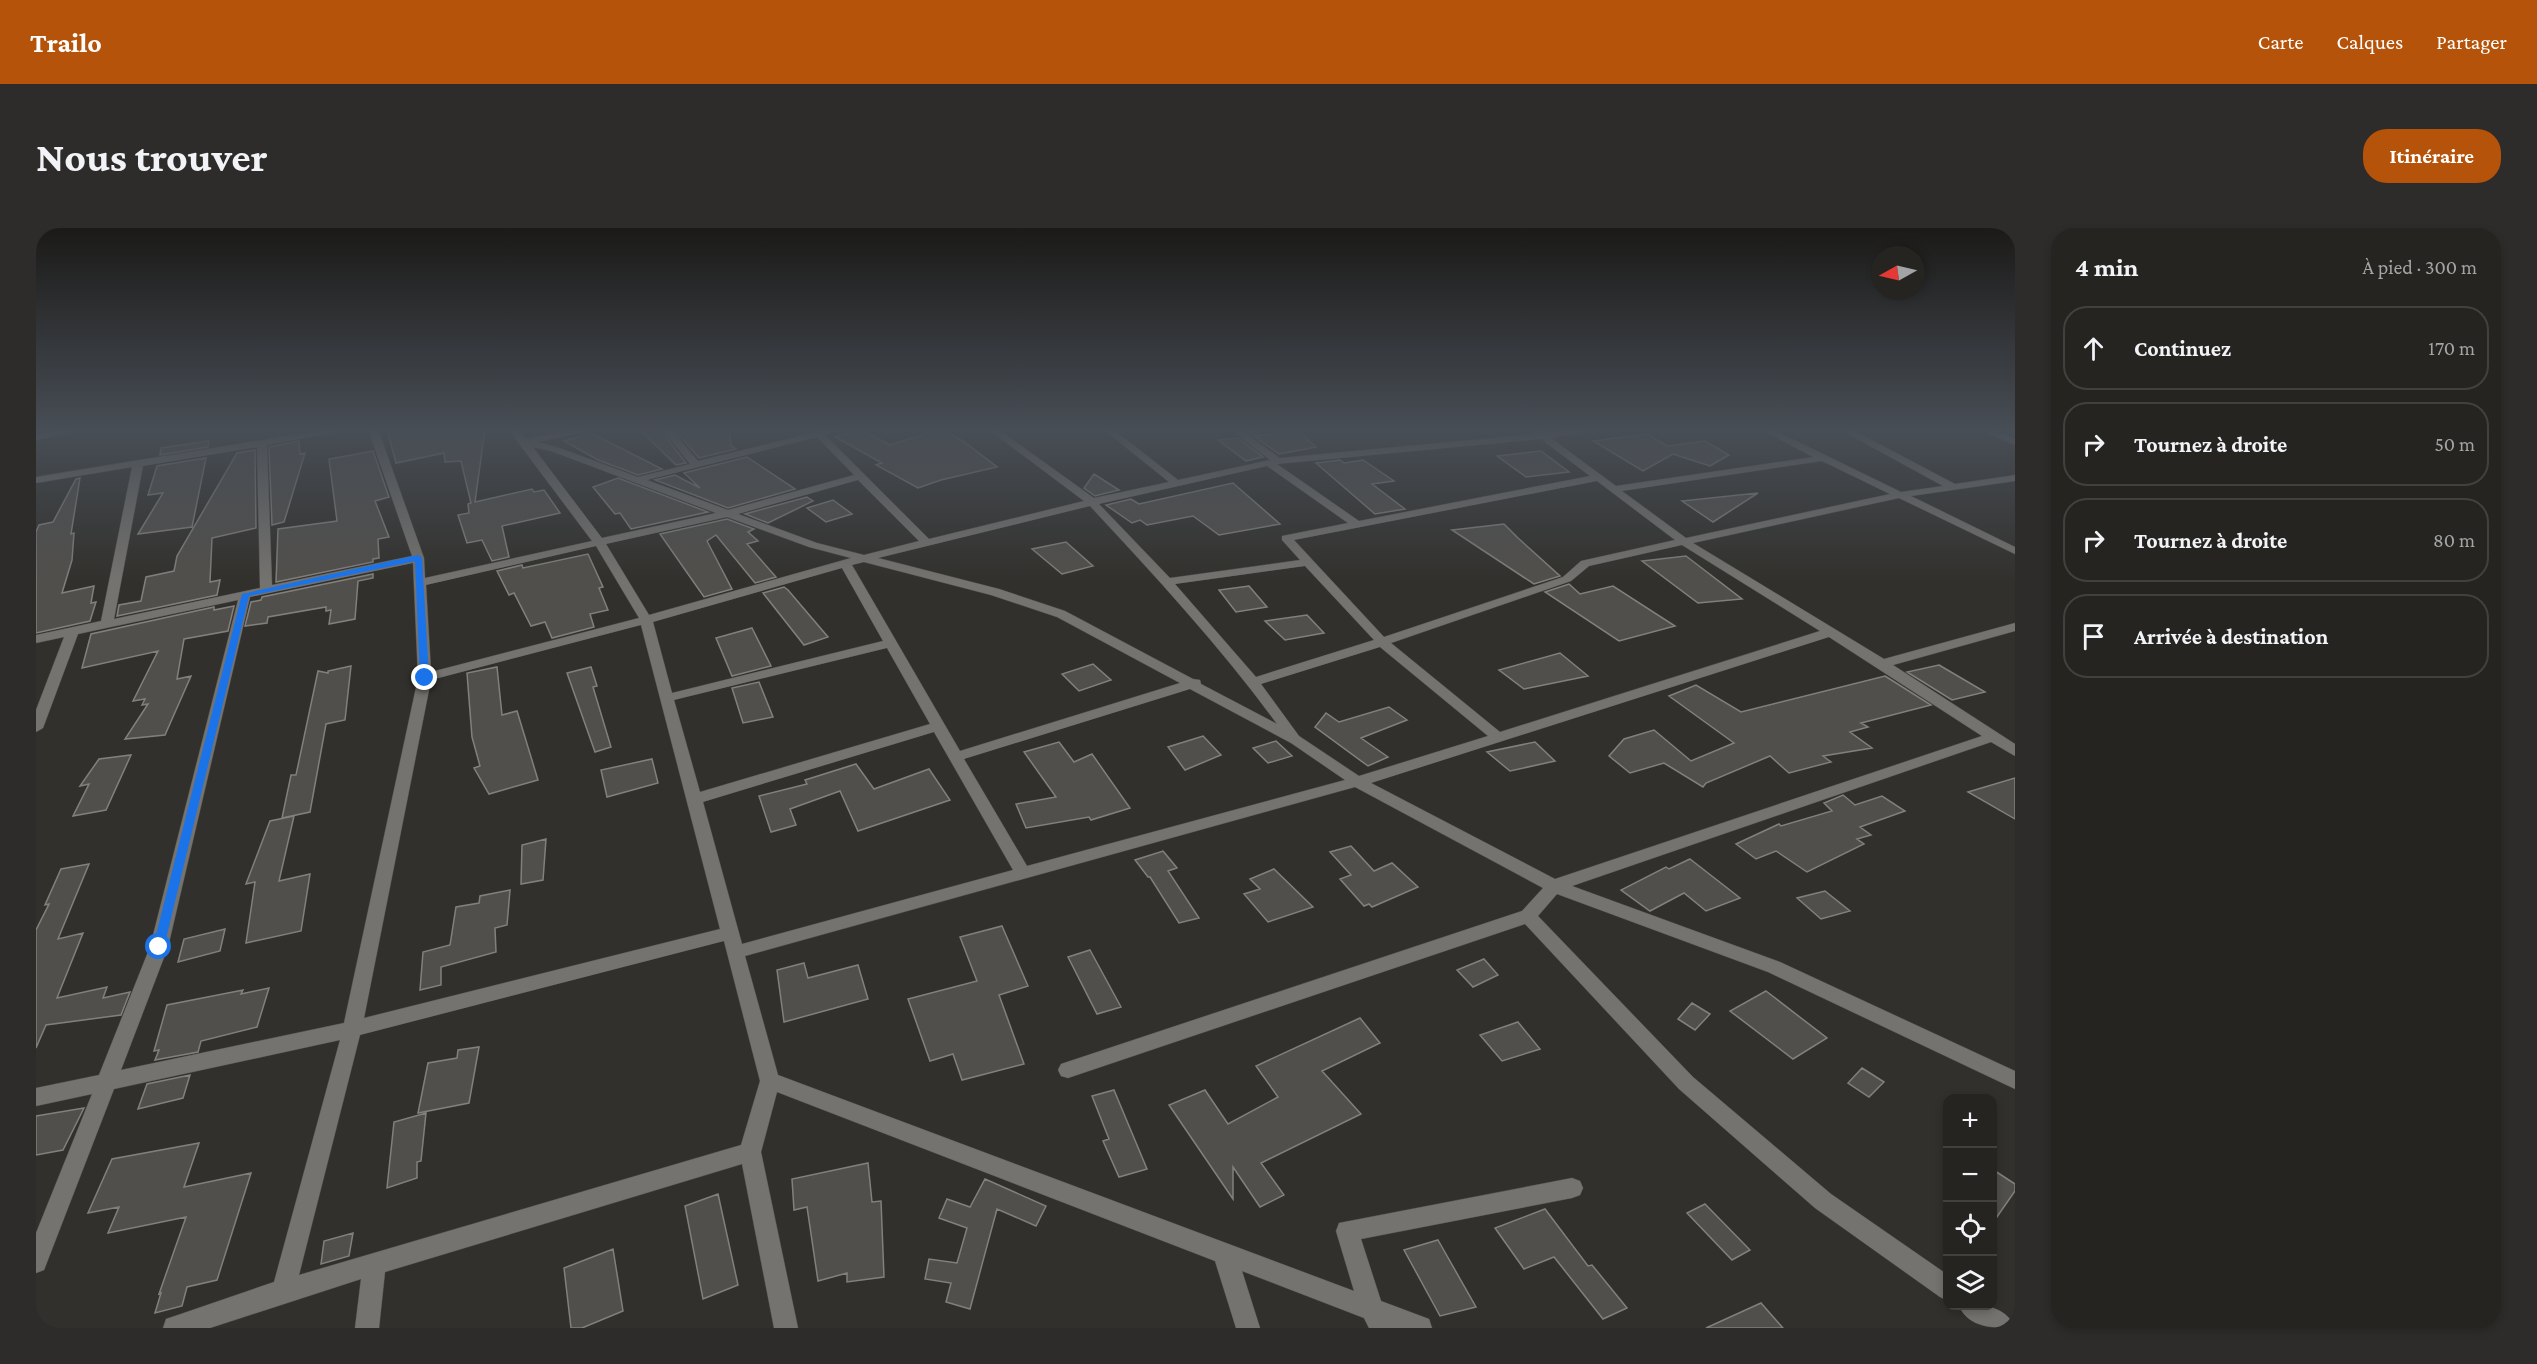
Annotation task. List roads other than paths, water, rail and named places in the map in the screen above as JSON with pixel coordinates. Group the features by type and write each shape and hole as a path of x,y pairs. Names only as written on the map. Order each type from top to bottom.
{"street":[{"path":"107,624 135,480"},
{"path":"263,480 266,590"},
{"path":"283,1291 352,1029 425,678 418,558 393,480"},
{"path":"553,480 599,542 646,620 770,1081 750,1152 786,1328"},
{"path":"637,480 813,545 995,592 1061,614 1296,740 1357,782 1554,886 1774,967 2015,1080"},
{"path":"420,583 729,513 845,480"},
{"path":"864,480 927,543"},
{"path":"1062,480 1092,502 1167,582 1253,682 1296,740"},
{"path":"1173,480 1176,483"},
{"path":"425,678 646,620 865,558 1188,480"},
{"path":"1299,480 1357,524"},
{"path":"1498,737 1382,642 1286,538 1586,480"},
{"path":"1601,480 1684,542 1882,664 2015,751"},
{"path":"1614,489 1672,480"},
{"path":"1869,480 2015,551"},
{"path":"1940,480 1953,487"},
{"path":"1253,682 1382,642 1567,579 1585,563 1900,495 1999,480"},
{"path":"36,639 418,558"},
{"path":"1167,582 1307,562"},
{"path":"845,564 1023,874"},
{"path":"36,1262 159,947 246,594"},
{"path":"1882,664 2015,627"},
{"path":"36,728 73,631"},
{"path":"736,952 1357,782 1830,632"},
{"path":"667,698 891,643"},
{"path":"956,758 1194,684"},
{"path":"694,799 938,726"},
{"path":"1068,1070 1528,916 1554,886 1992,737"},
{"path":"1528,916 1686,1083 1823,1201 1943,1286"},
{"path":"36,1097 352,1029 731,933"},
{"path":"770,1081 1224,1252 1377,1318 1420,1328"},
{"path":"175,1328 283,1291 750,1152"},
{"path":"1377,1318 1347,1231 1572,1188"},
{"path":"1224,1252 1248,1328"},
{"path":"367,1328 374,1264"},
{"path":"1978,1310 2003,1328"}]}
